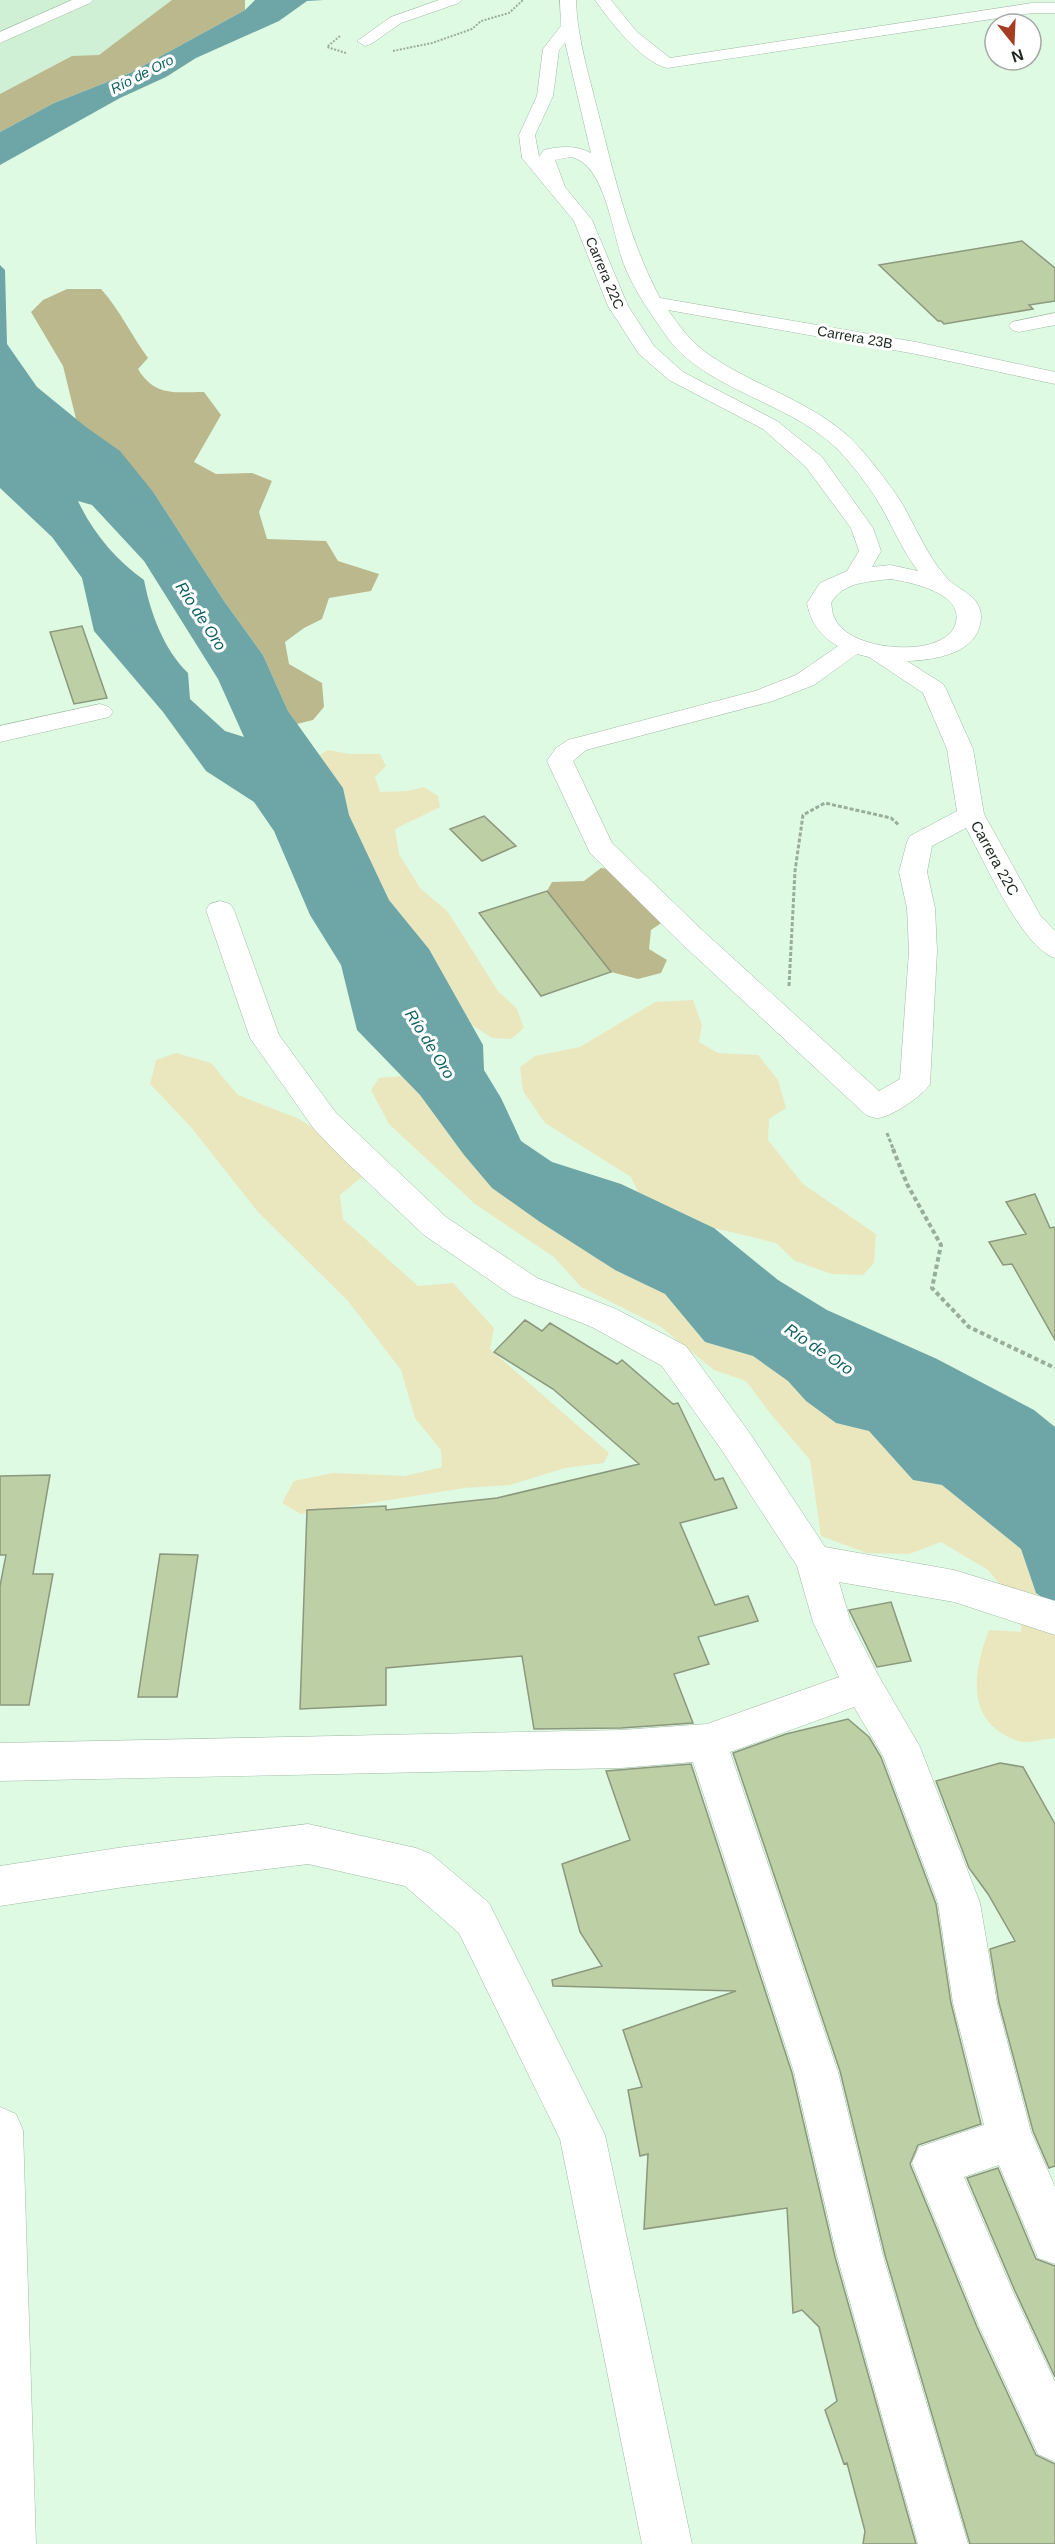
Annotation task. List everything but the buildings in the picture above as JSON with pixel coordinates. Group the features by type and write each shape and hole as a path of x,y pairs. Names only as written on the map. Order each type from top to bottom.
{"street":[{"path":"0,38 85,0"},
{"path":"366,41 396,20 454,0"},
{"name":"Carrera 22C","path":"568,0 569,27 607,181 634,267 653,303 678,338 699,357 739,382 793,408 842,441 888,499 923,562 940,584"},
{"path":"603,0 616,19 643,48 667,63 1032,8 1055,8"},
{"name":"Carrera 22C","path":"569,27 551,49 545,96 527,135 531,158 584,220 618,306 646,350 676,376 770,425 814,462 836,490 862,528 870,551 856,576"},
{"path":"538,113 543,137 561,143 583,138 590,116"},
{"path":"556,187 546,160 550,154 565,152 580,152 590,157 607,181"},
{"name":"Carrera 23B","path":"653,303 916,348 1055,378"},
{"path":"1037,323 1055,336"},
{"path":"878,653 934,689 951,645 965,631 969,621 967,611 957,597 940,584 908,574 873,573 856,576 830,587 822,595 818,605 819,615 832,634 853,646 878,653 914,655 951,645"},
{"path":"853,646 805,680 764,696 577,745 565,753 560,761 600,847 692,937 877,1107 915,1084 923,951 921,908 913,872 920,842 971,814"},
{"name":"Carrera 22C","path":"934,689 960,749 971,814 1029,920 1055,948"},
{"path":"0,734 100,712"},
{"path":"220,910 265,1038 325,1121 435,1226 525,1287 604,1318 674,1356 736,1442 814,1561 832,1622 863,1686 900,1747 959,1903 975,2003 1010,2139 1055,2241"},
{"path":"814,1561 954,1586 1055,1618"},
{"path":"0,1762 621,1749 707,1742 863,1686"},
{"path":"707,1742 727,1811 816,2072 860,2256 943,2544"},
{"path":"0,1886 124,1867 308,1844 416,1868 474,1918 582,2135 667,2544"},
{"path":"0,2130 11,2544"},
{"path":"1010,2139 935,2163 996,2309 1055,2437"}],"path":[{"path":"786,1025 795,871 803,814 825,803 891,818 920,842"},
{"path":"877,1107 907,1184 941,1245 932,1288 969,1327 1055,1368"}],"shaded area":[{"path":"0,0 177,0 99,58 0,100"},
{"path":"172,0 245,0 245,10 130,73 54,103 0,132 0,94 72,56 99,55"},
{"path":"67,289 101,289 148,358 138,369 151,384 166,391 204,392 221,415 194,462 216,474 252,473 272,481 259,512 267,539 326,541 338,561 379,574 371,591 329,598 322,619 304,628 285,642 289,664 322,683 324,707 313,720 297,724 288,711 263,655 224,601 154,493 76,419 63,366 31,312 43,300"},
{"path":"328,750 350,754 380,754 386,766 375,777 380,792 408,791 424,787 438,796 440,807 395,829 399,854 420,888 448,912 498,991 517,1009 524,1028 511,1039 492,1038 472,1025 429,949 389,900 349,815 343,789 319,755"},
{"path":"601,868 630,871 668,897 673,915 651,930 649,949 667,960 661,973 638,979 611,972 547,891 552,882 584,881"},
{"path":"693,1000 702,1025 699,1042 718,1053 758,1055 778,1080 786,1108 769,1119 768,1140 803,1184 876,1234 874,1263 863,1275 832,1274 795,1261 776,1243 714,1228 638,1192 631,1177 545,1123 523,1091 520,1067 535,1056 580,1047 655,1002"},
{"path":"176,1053 211,1063 238,1095 297,1118 350,1149 362,1177 340,1195 343,1219 418,1286 453,1283 494,1328 490,1349 609,1453 604,1463 565,1468 510,1485 465,1488 301,1514 282,1503 294,1481 333,1473 405,1476 442,1467 441,1450 415,1418 401,1370 348,1301 258,1212 191,1127 150,1084 156,1060"},
{"path":"402,1076 420,1095 464,1155 493,1188 540,1222 615,1270 665,1294 705,1342 753,1356 789,1381 806,1401 836,1423 869,1431 913,1480 942,1485 1021,1549 1036,1593 1055,1606 1055,1738 1031,1742 1018,1741 988,1722 981,1709 977,1694 977,1679 979,1662 989,1630 1021,1632 1022,1610 988,1570 941,1542 909,1554 867,1553 821,1536 810,1460 746,1381 714,1370 661,1327 581,1287 554,1257 475,1204 389,1124 371,1090 379,1078"}],"water":[{"name":"Río de Oro","path":"255,0 324,0 307,1 279,21 196,58 166,77 120,98 0,165 0,132 54,103 130,73 245,10"},
{"name":"Río de Oro","path":"0,265 5,270 7,344 37,387 120,451 154,493 224,601 263,655 288,711 343,788 349,815 389,900 429,949 483,1045 484,1070 501,1098 521,1141 552,1162 621,1184 714,1228 778,1280 827,1310 937,1359 1034,1410 1055,1427 1055,1606 1036,1593 1021,1549 942,1485 913,1480 869,1431 836,1423 806,1401 788,1381 753,1356 705,1342 665,1294 615,1270 492,1188 464,1155 420,1095 357,1030 341,965 310,915 274,831 254,802 206,771 163,712 94,631 82,578 52,537 0,488","holes":["78,501 92,505 144,561 218,679 244,737 225,731 190,699 188,673 179,664 159,630 144,580 106,545"]}]}
